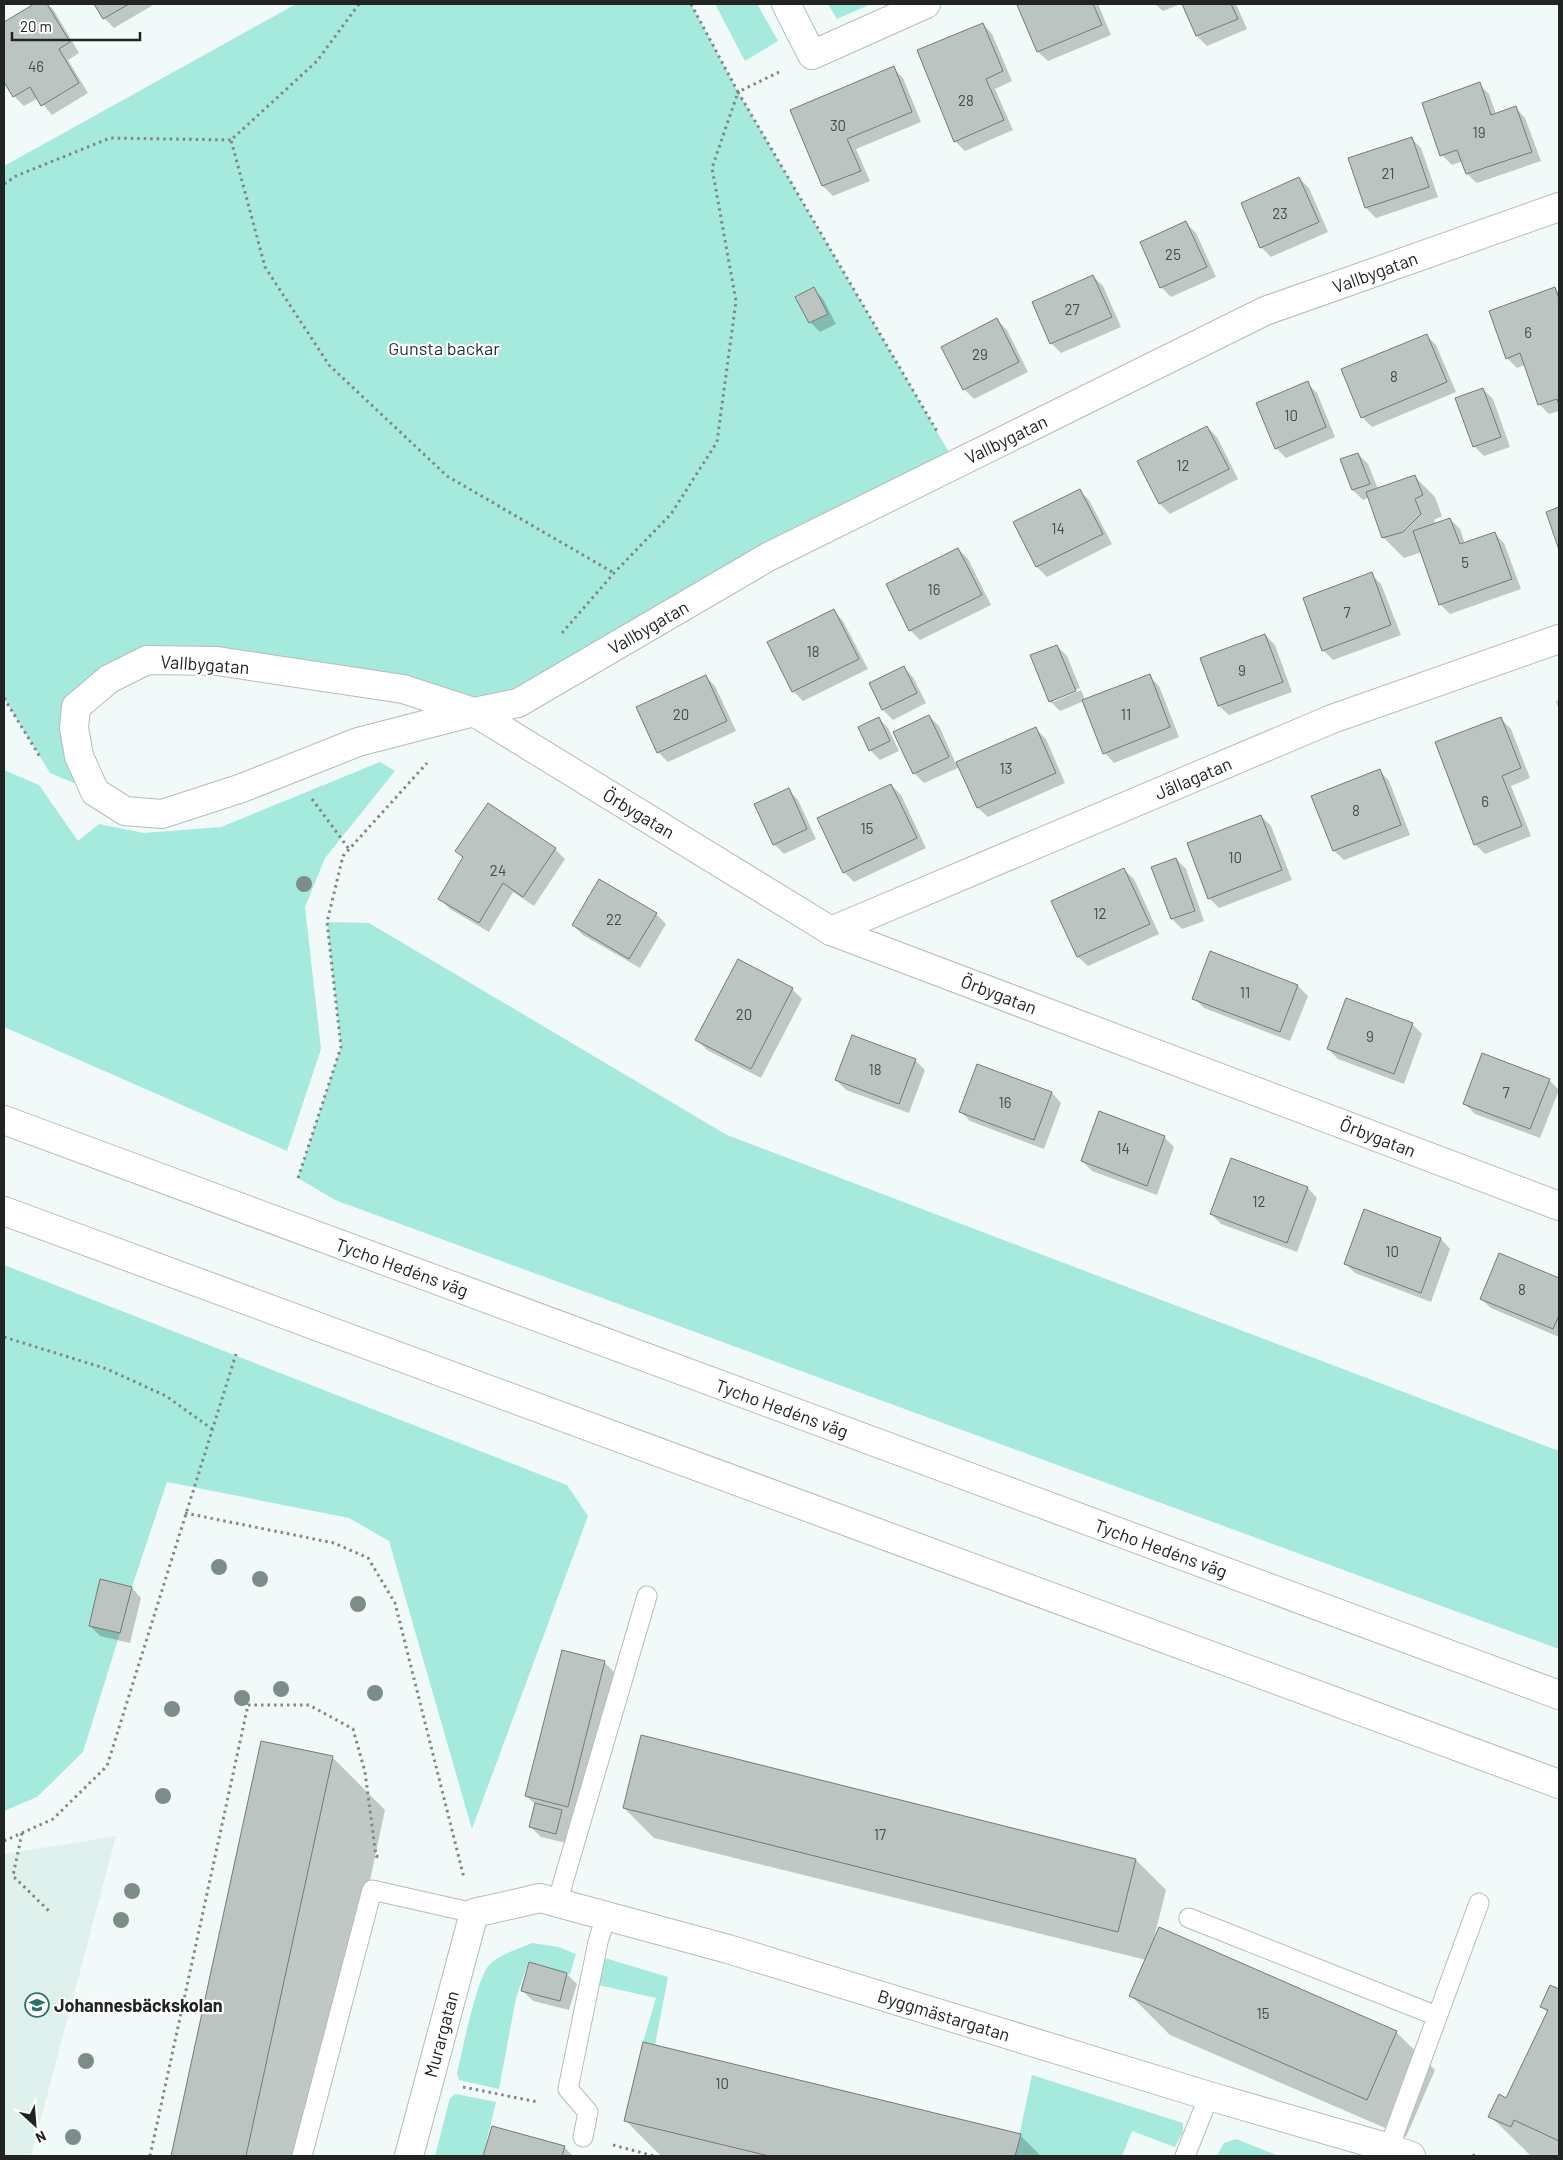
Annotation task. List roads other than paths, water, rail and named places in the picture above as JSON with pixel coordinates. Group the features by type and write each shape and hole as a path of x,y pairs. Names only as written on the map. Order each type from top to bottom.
{"street":[{"path":"786,4 812,55 926,4"},
{"name":"Vallbygatan","path":"474,712 403,690 208,661 147,660 108,679 76,707 74,728 79,756 95,792 125,811 162,814 242,788 358,742 474,712 518,703 768,557 1266,311 1559,206"},
{"name":"Jällagatan","path":"831,931 1332,719 1559,639"},
{"name":"Örbygatan","path":"474,712 831,931 1559,1206"},
{"name":"Tycho Hedéns väg","path":"4,1120 1559,1695"},
{"path":"4,1211 1559,1784"},
{"name":"Byggmästargatan","path":"474,1912 540,1898 728,1949 1395,2153"},
{"name":"Murargatan","path":"409,2156 474,1912"}],"lane":[{"path":"557,1903 647,1596"},
{"path":"302,2156 372,1890 474,1912"},
{"path":"1395,2153 1438,2016 1479,1903"},
{"path":"583,2137 588,2112 568,2089 598,1942 606,1916"},
{"path":"1189,1918 1438,2016"},
{"path":"1185,2156 1209,2096"}],"place":[{"name":"Johannesbäckskolan","path":"37,2005"}],"park label":[{"name":"Gunsta backar","path":"444,348"}]}
